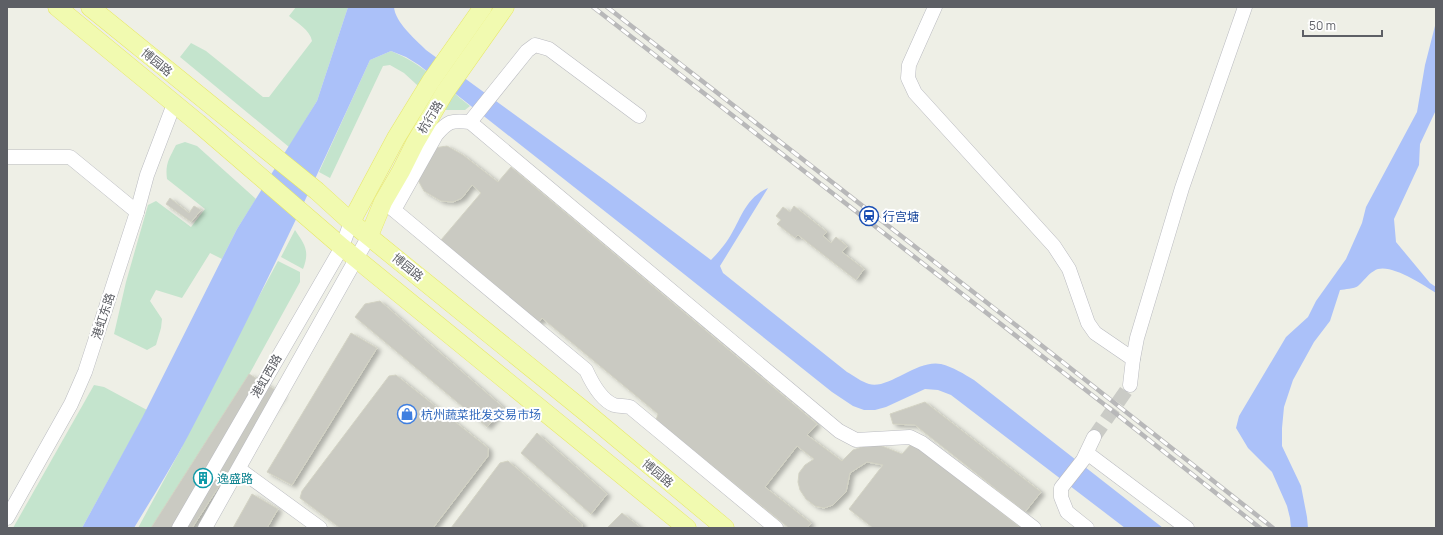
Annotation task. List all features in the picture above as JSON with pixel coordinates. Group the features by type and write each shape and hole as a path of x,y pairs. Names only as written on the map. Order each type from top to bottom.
{"main road":[{"name":"博园路","path":"57,7 260,176 342,247 687,528"},
{"name":"博园路","path":"90,7 317,191 351,222 588,414 725,528"},
{"name":"杭行路","path":"370,236 388,206 401,171 415,143 457,44 483,7"},
{"name":"杭行路","path":"351,222 396,138 438,87 471,56 505,7"}],"street":[{"path":"935,7 909,65 908,78 915,93 1054,246 1068,269 1088,323 1095,333 1133,359"},
{"path":"1130,385 1137,338 1182,188 1246,7"},
{"path":"639,116 549,49 535,45 527,51 473,118 455,121 444,125 388,206 586,370 593,385 602,395 613,404 630,407 776,528"},
{"name":"港虹东路","path":"7,518 71,404 85,372 137,212 147,175 174,104"},
{"path":"473,118 839,431 856,440 910,437 922,443 1034,528"},
{"path":"7,157 70,157 137,212"},
{"name":"港虹西路","path":"179,528 342,247 351,222"},
{"name":"港虹西路","path":"205,528 370,236"},
{"path":"588,414 602,395"},
{"path":"1087,528 1067,512 1061,497 1061,488 1085,456 1094,437"},
{"path":"1085,456 1187,528"},
{"path":"239,468 320,528"}],"green space":[{"path":"296,7 348,7 317,101 289,147 180,57 191,43 206,51 263,97 269,97 312,41 309,33 289,16"},
{"path":"391,51 423,68 470,106 465,110 440,110 428,95 404,73 390,65 383,66 330,178 319,172 370,60"},
{"path":"185,142 197,146 256,199 237,229 222,259 210,253 182,298 156,290 150,301 162,319 161,328 156,345 147,350 114,334 126,282 148,205 156,201 191,227 205,209 167,179 167,165 171,154 176,145"},
{"path":"295,230 305,248 306,257 303,269 281,257"},
{"path":"278,261 300,272 300,282 186,489 160,528 138,528 182,447 183,437"},
{"path":"94,385 104,387 147,410 82,528 13,528"}],"water":[{"path":"348,7 394,7 395,13 402,24 411,36 426,50 610,184 711,260 727,241 749,203 760,192 768,188 720,266 723,273 847,372 866,383 877,385 885,383 922,366 932,364 945,365 966,375 1163,528 1125,528 951,395 938,390 925,389 886,407 875,410 864,410 853,406 832,392 419,65 406,57 391,51 370,60 236,343 182,448 134,528 82,528 142,418 237,229 317,101"},
{"path":"1436,22 1436,110 1420,144 1419,165 1394,219 1396,242 1430,283 1436,287 1436,293 1405,275 1388,269 1374,271 1356,287 1340,290 1330,321 1314,342 1293,380 1284,407 1282,446 1301,486 1308,528 1291,528 1287,506 1272,472 1248,448 1236,428 1239,416 1286,337 1308,317 1316,301 1346,259 1362,223 1366,207 1417,112 1425,65"}],"building":[{"path":"447,146 463,155 498,182 511,167 817,424 807,435 842,461 853,450 865,446 877,444 902,454 912,443 1021,528 873,528 849,509 883,465 867,462 850,473 846,492 833,505 824,508 815,506 806,499 800,490 798,482 799,473 805,465 814,459 797,446 765,487 811,523 807,528 789,528 656,420 658,414 542,318 538,323 441,240 481,193 472,185 462,198 453,202 441,201 424,191 419,182 418,172 434,148"},
{"path":"170,198 189,213 194,206 201,210 191,222 166,204"},
{"path":"794,206 827,232 823,236 831,243 836,237 847,246 842,252 864,269 856,280 798,235 795,238 777,224 781,220 776,216 783,207 790,212"},
{"path":"380,301 504,408 487,427 355,317 365,304"},
{"path":"351,333 377,348 292,485 267,472"},
{"name":"逸盛路","path":"249,374 282,394 243,449 192,528 151,528"},
{"path":"396,375 488,448 488,456 433,528 340,528 300,498 302,491 389,376"},
{"path":"925,402 1041,492 1025,512 915,425 893,424 890,414"},
{"path":"537,433 607,494 591,514 521,453"},
{"path":"508,461 582,524 582,528 451,528 500,463"},
{"path":"252,494 278,509 267,528 233,528"},
{"path":"622,513 641,528 607,528"}],"tunnel":[{"path":"1094,437 1130,385"}],"railway":[{"path":"593,7 1105,405 1260,528"},
{"path":"607,7 1017,326 1273,528"}],"place":[{"name":"行宫塘","path":"869,216"},
{"name":"杭州蔬菜批发交易市场","path":"407,414"},
{"name":"逸盛路","path":"203,478"}]}
